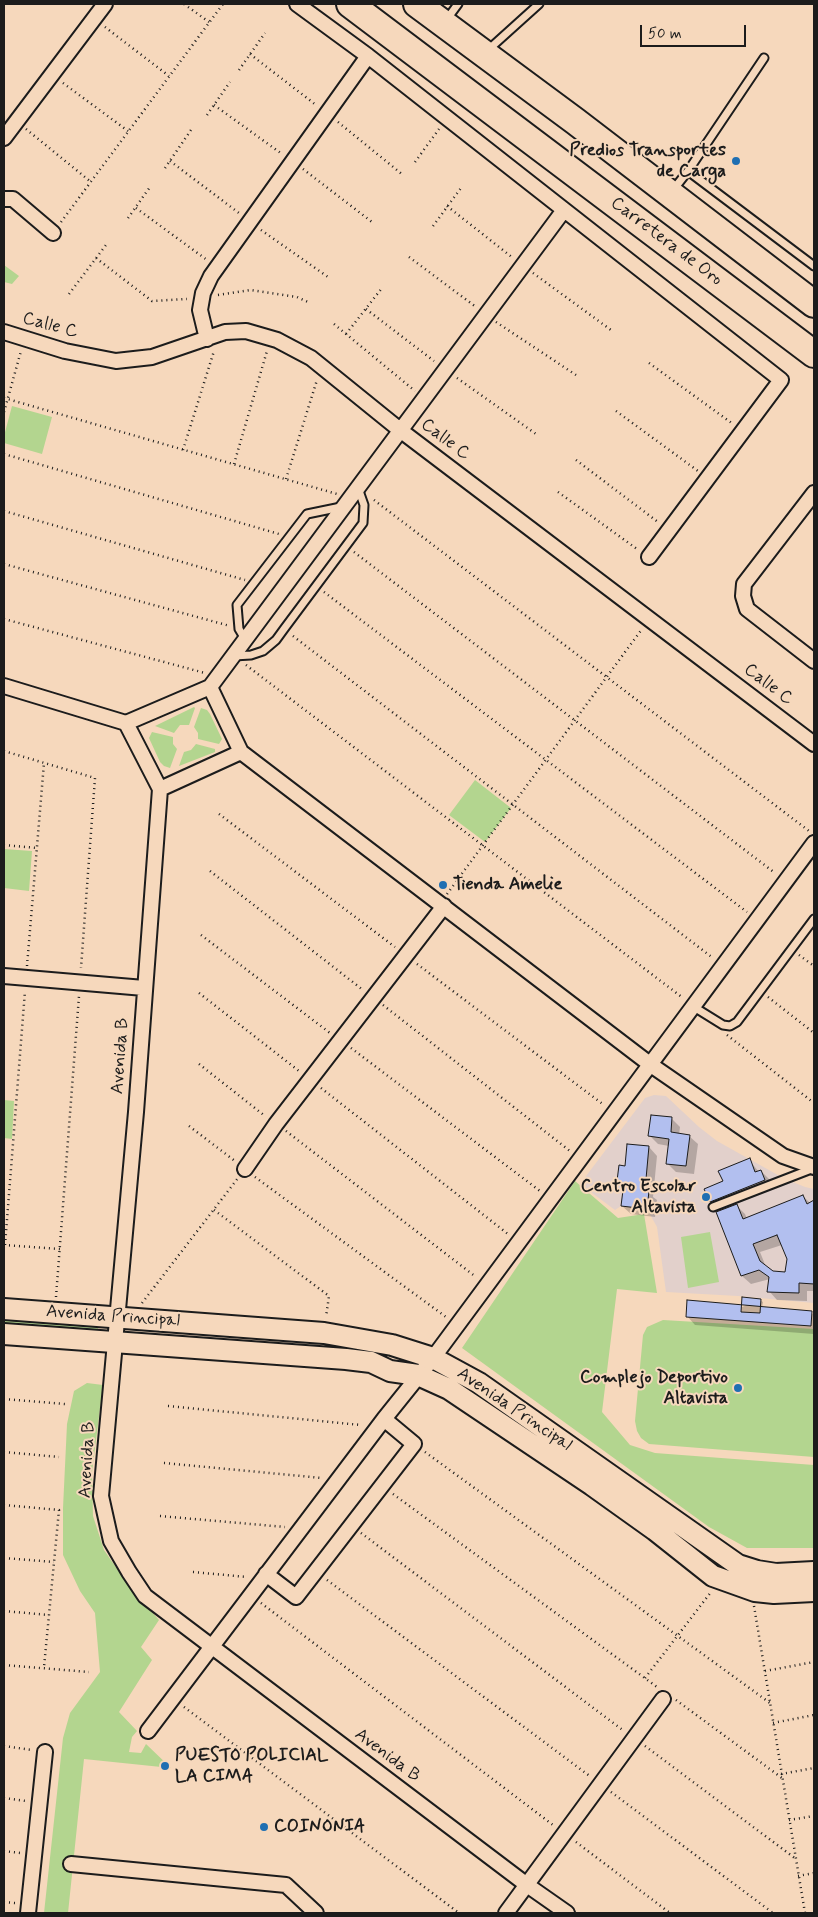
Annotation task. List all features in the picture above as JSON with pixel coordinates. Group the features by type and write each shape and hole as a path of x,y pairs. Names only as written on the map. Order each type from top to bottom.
{"highway":[{"name":"Carretera de Oro","path":"350,4 814,354"},
{"path":"417,4 451,14 484,53 814,304"},
{"path":"487,107 504,107 511,104 515,98 516,90 512,74"},
{"path":"551,154 550,135 554,129 561,124 575,121"}],"street":[{"path":"4,138 105,4"},
{"path":"298,4 368,56 782,380 649,557"},
{"path":"213,337 200,310 202,298 211,276 368,56"},
{"path":"4,199 13,199 53,233"},
{"path":"4,686 126,723 214,682 233,656 242,634 351,497 564,210"},
{"name":"Calle C","path":"4,332 65,350 116,361 152,357 224,332 246,331 271,339 311,358 400,430 814,744"},
{"path":"813,657 747,609 743,596 744,584 814,493"},
{"path":"214,682 241,752 652,1065 783,1156 814,1167"},
{"path":"126,723 160,789 241,752"},
{"name":"Avenida B","path":"160,789 144,988 124,1317 115,1342 101,1496 111,1541 128,1572 145,1596 527,1885 567,1913"},
{"path":"148,1731 338,1479 457,1326 652,1065 814,843"},
{"path":"245,1169 276,1124 442,905"},
{"path":"4,976 144,988"},
{"name":"Avenida Principal","path":"4,1309 324,1333 392,1346 432,1358 479,1383 738,1565 776,1574 814,1572"},
{"name":"Avenida Principal","path":"4,1334 207,1347 346,1359 371,1362 390,1371 418,1375 449,1389 592,1484 655,1530 713,1576 751,1590 774,1593 814,1590"},
{"path":"265,1576 296,1597 414,1444 381,1423"},
{"path":"506,1913 665,1695"},
{"path":"28,1913 45,1752"},
{"path":"71,1864 286,1885 316,1913"}],"lane":[{"path":"484,53 539,4"},
{"path":"670,194 688,171 764,58"},
{"path":"688,171 814,266"},
{"path":"233,656 252,655 263,651 276,640 362,523 364,505 351,497 307,514 237,605 242,634"},
{"path":"694,1006 723,1025 730,1026 737,1022 814,919"},
{"path":"713,1207 814,1167"}],"path":[{"path":"184,4 209,22"},
{"path":"53,233 223,4"},
{"path":"94,19 169,76"},
{"path":"239,70 266,33"},
{"path":"250,54 403,175"},
{"path":"52,74 128,131"},
{"path":"207,115 230,82"},
{"path":"214,105 372,222"},
{"path":"415,162 447,118"},
{"path":"16,122 91,182"},
{"path":"165,168 191,130"},
{"path":"170,161 250,222 328,277"},
{"path":"128,218 150,187"},
{"path":"433,226 461,188"},
{"path":"447,206 523,266 611,330"},
{"path":"136,208 218,267"},
{"path":"69,294 106,245"},
{"path":"409,257 486,315 576,375"},
{"path":"96,258 152,301 202,298 251,290 297,297 310,302"},
{"path":"346,334 382,288"},
{"path":"366,309 445,370 536,434"},
{"path":"334,324 424,398"},
{"path":"183,450 213,337"},
{"path":"4,412 25,339"},
{"path":"234,464 271,339"},
{"path":"649,363 742,432"},
{"path":"286,479 322,366"},
{"path":"4,398 351,497 606,677 814,835"},
{"path":"616,412 708,478"},
{"path":"4,454 290,537"},
{"path":"576,460 668,530"},
{"path":"558,492 649,557"},
{"path":"4,511 254,583"},
{"path":"346,546 786,882"},
{"path":"4,564 242,634"},
{"path":"316,586 758,920"},
{"path":"4,619 214,682"},
{"path":"442,905 482,846 649,619"},
{"path":"284,629 724,966"},
{"path":"233,656 694,1006"},
{"path":"4,751 95,778 55,1312"},
{"path":"44,763 4,1245 60,1249"},
{"path":"4,845 37,848"},
{"path":"210,871 581,1159"},
{"path":"201,935 551,1199"},
{"path":"792,949 814,966"},
{"path":"760,991 814,1033"},
{"path":"199,993 519,1242"},
{"path":"723,1025 727,1037 814,1103"},
{"path":"199,1064 487,1285"},
{"path":"189,1126 457,1326"},
{"path":"124,1317 245,1169"},
{"path":"213,1210 329,1296 324,1333"},
{"path":"4,1399 65,1404"},
{"path":"168,1406 381,1423"},
{"path":"414,1444 770,1702"},
{"path":"4,1452 60,1457"},
{"path":"164,1463 338,1479"},
{"path":"382,1485 646,1678 665,1695 782,1776 814,1768"},
{"path":"4,1505 59,1510 44,1668"},
{"path":"160,1516 301,1528"},
{"path":"351,1525 796,1859"},
{"path":"4,1558 54,1562"},
{"path":"316,1571 773,1913"},
{"path":"193,1572 265,1576"},
{"path":"646,1678 721,1579"},
{"path":"751,1590 804,1913"},
{"path":"251,1595 670,1913"},
{"path":"4,1611 49,1615"},
{"path":"764,1671 814,1662"},
{"path":"4,1665 89,1672"},
{"path":"173,1698 459,1913"},
{"path":"773,1722 814,1715"},
{"path":"4,1746 45,1752"},
{"path":"4,1798 40,1803"},
{"path":"789,1820 814,1816"},
{"path":"798,1876 814,1873"}],"shaded area":[{"name":"Centro Escolar Altavista","path":"654,1095 666,1096 717,1141 785,1179 814,1189 814,1303 666,1292 657,1227 647,1209 621,1206 615,1210 580,1184 645,1098"}],"green space":[{"path":"4,265 19,276 12,284 4,282"},
{"path":"12,406 52,417 42,454 4,443"},
{"path":"194,707 189,725 180,725 174,733 155,726"},
{"path":"201,708 207,710 210,714 222,739 219,744 198,739 198,733 194,727"},
{"path":"152,732 173,737 173,744 177,749 170,768 160,762 149,738"},
{"path":"196,744 215,749 215,752 179,766 184,752 191,750"},
{"path":"475,780 511,808 485,842 449,815"},
{"path":"4,849 32,851 29,891 4,888"},
{"path":"4,1100 14,1101 12,1139 4,1138"},
{"path":"575,1181 618,1218 644,1214 657,1293 617,1289 602,1412 630,1445 655,1453 814,1465 814,1548 747,1548 709,1527 462,1348"},
{"path":"710,1232 719,1282 688,1288 681,1237"},
{"path":"4,1314 98,1324 98,1332 4,1328"},
{"name":"Complejo Deportivo Altavista","path":"663,1320 814,1329 814,1457 649,1444 641,1438 635,1421 643,1335 647,1327"},
{"path":"87,1383 103,1385 92,1472 93,1516 104,1550 129,1586 159,1620 141,1647 152,1660 119,1712 137,1731 132,1737 129,1752 141,1753 146,1744 171,1768 84,1759 68,1913 44,1913 63,1738 70,1713 100,1672 95,1613 80,1591 63,1555 67,1424 74,1391"}],"building":[{"path":"651,1115 672,1117 671,1132 690,1135 686,1166 666,1164 669,1139 648,1136"},
{"path":"627,1144 649,1146 645,1190 649,1191 647,1209 621,1206 623,1190 616,1189 619,1165 625,1166"},
{"path":"750,1158 755,1172 761,1170 765,1180 710,1202 704,1189 723,1181 718,1171"},
{"path":"803,1195 807,1204 814,1200 814,1284 799,1283 799,1293 767,1292 769,1277 759,1270 741,1276 716,1212 737,1204 743,1219","holes":["777,1235 787,1259 785,1272 773,1271 760,1261 753,1244"]},
{"path":"742,1297 761,1299 760,1313 741,1312"},
{"path":"687,1300 812,1311 811,1326 686,1317"}],"place":[{"name":"Predios Transportes de Carga","path":"736,161"},
{"name":"Tienda Amelie","path":"443,885"},
{"name":"Centro Escolar Altavista","path":"706,1197"},
{"name":"Complejo Deportivo Altavista","path":"738,1388"},
{"name":"PUESTO POLICIAL LA CIMA","path":"165,1766"},
{"name":"COINONIA","path":"264,1827"}]}
